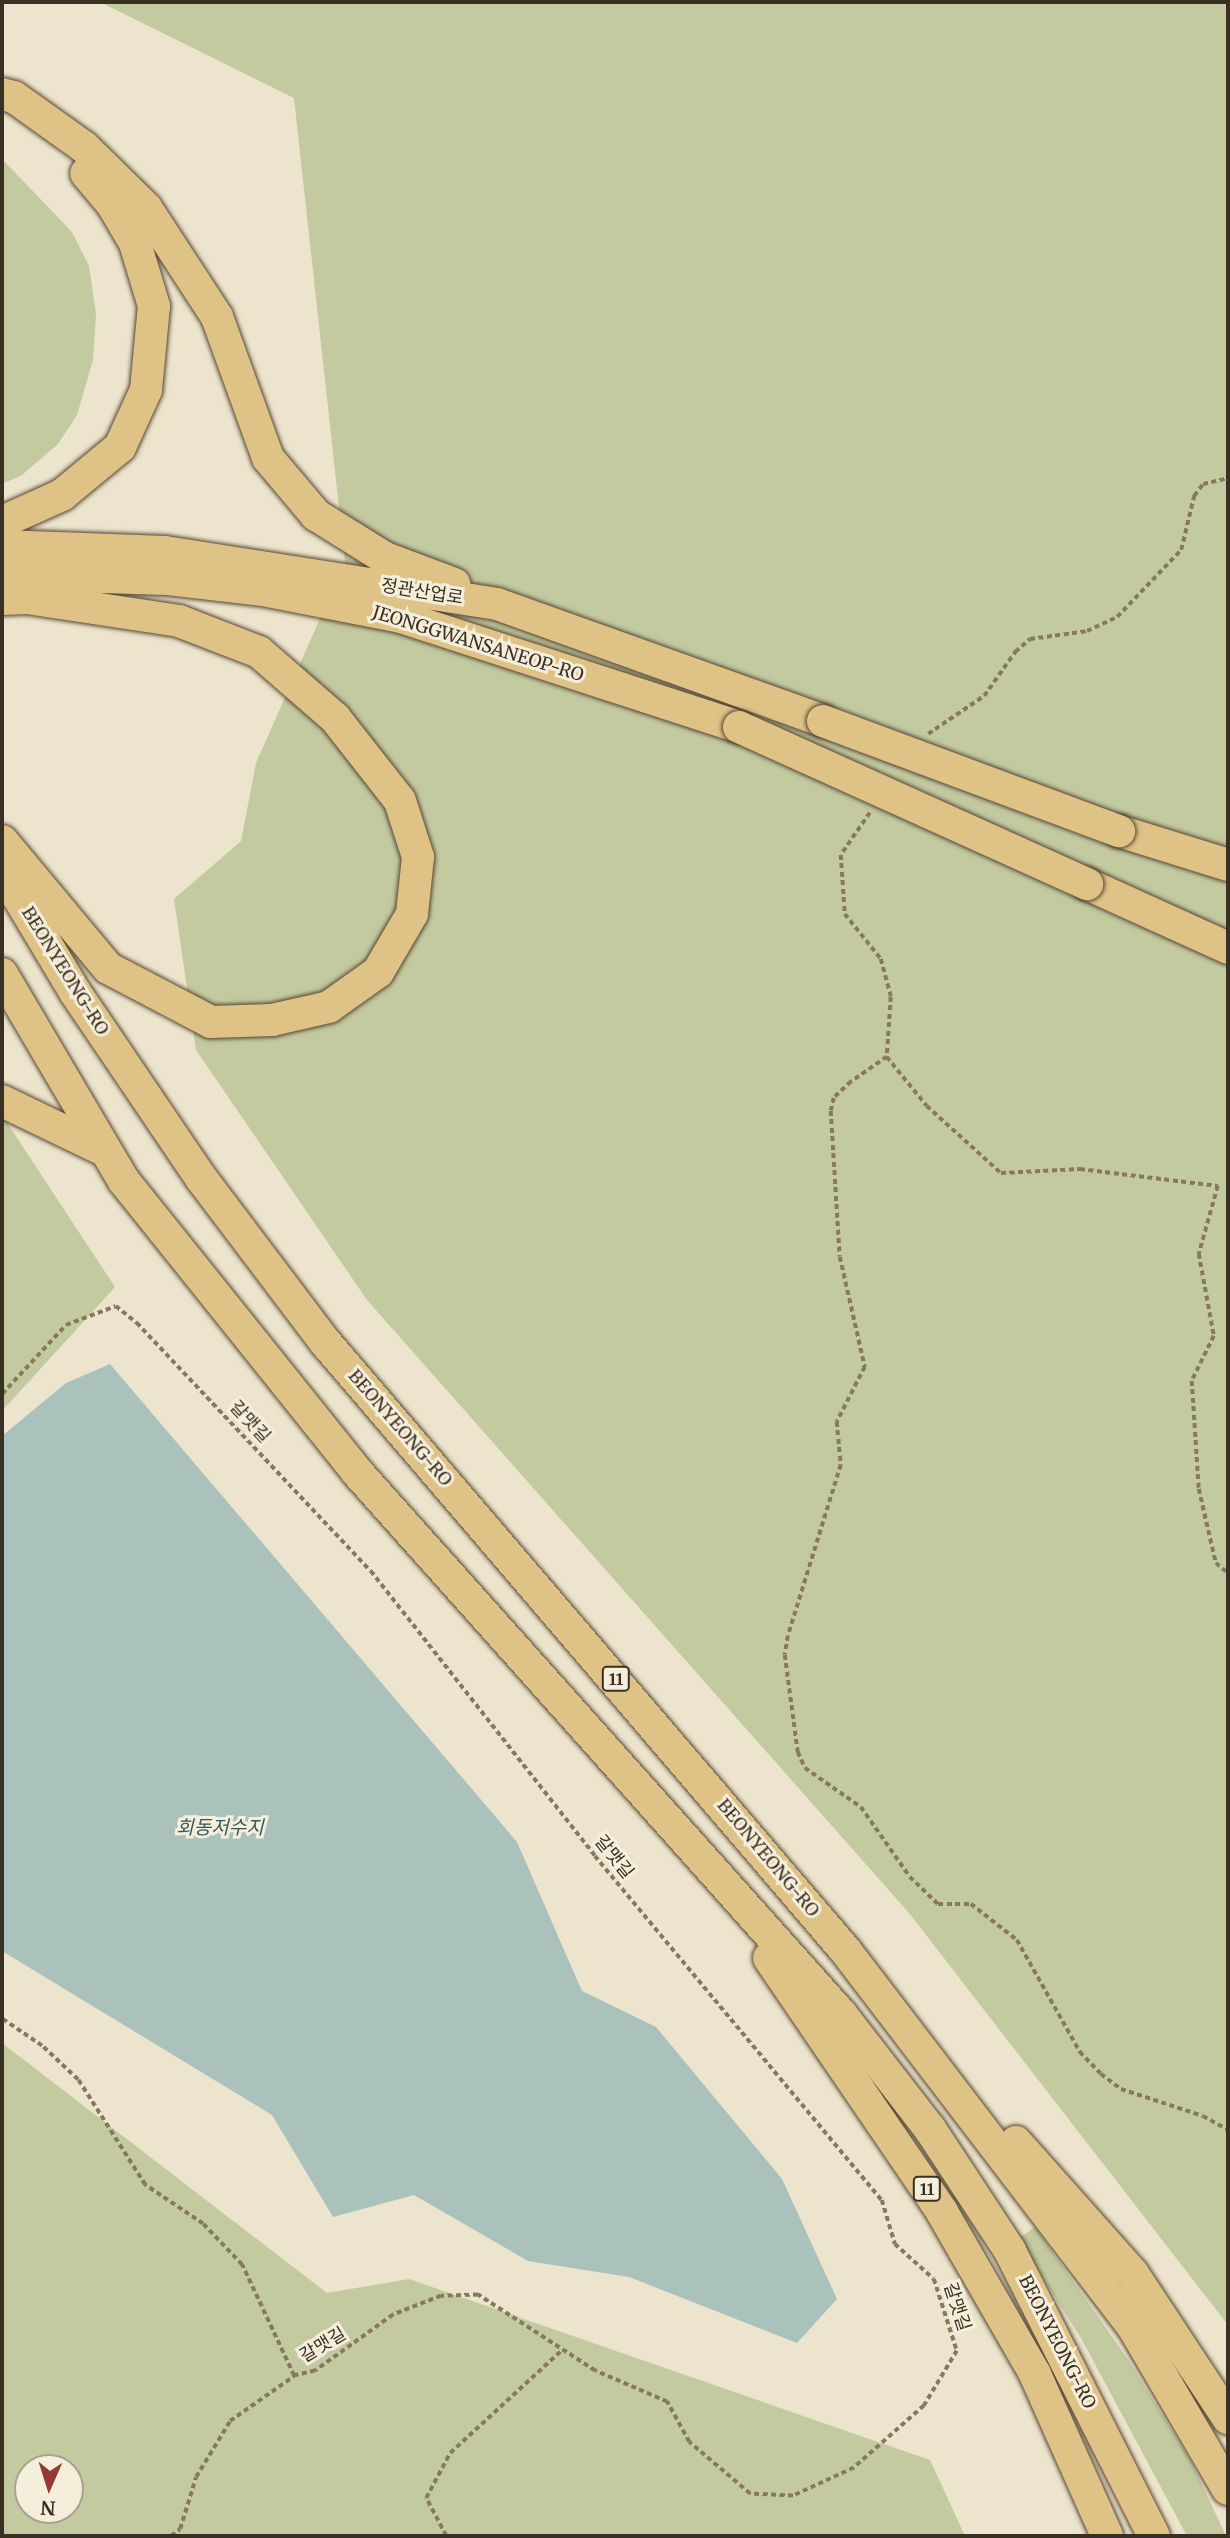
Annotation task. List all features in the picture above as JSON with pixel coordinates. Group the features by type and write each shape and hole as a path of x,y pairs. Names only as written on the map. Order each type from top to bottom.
{"highway":[{"path":"2,94 14,97 85,146 146,208 217,317 268,458 316,515 385,558 497,604"},
{"path":"2,118 19,122 69,154 112,204 135,243 154,306 146,390 120,447 62,495 2,522"},
{"name":"정관산업로","path":"2,546 165,552 497,604 1119,831 1228,865"},
{"name":"JEONGGWANSANEOP-RO","path":"2,574 168,579 319,601 401,617 738,727 1228,948"},
{"path":"14,598 319,601"},
{"path":"2,841 108,968 211,1022 272,1020 329,1007 378,972 412,914 418,857 401,801 335,718 259,652 179,621 14,598"},
{"name":"BEONYEONG-RO","path":"2,870 75,992 201,1178 326,1343 845,1950 1133,2274 1228,2418"},
{"name":"BEONYEONG-RO","path":"2,974 124,1181 357,1472 705,1865 841,2014 930,2129 1010,2251 1154,2536"},
{"path":"2,1101 106,1151"},
{"name":"BEONYEONG-RO","path":"705,1865 942,2212 1035,2374 1107,2536"},
{"name":"BEONYEONG-RO","path":"845,1950 1132,2325 1228,2490"}],"path":[{"path":"922,740 984,696 1015,652 1030,639 1087,631 1117,617 1181,550 1194,496 1203,484 1228,478"},
{"path":"871,811 841,855 845,914 881,959 891,997 887,1056 927,1106 1001,1173 1080,1169 1218,1186 1199,1254 1214,1336 1192,1381 1199,1489 1216,1563 1228,1573"},
{"path":"887,1056 834,1098 831,1111 840,1257 865,1367 837,1422 841,1465 788,1636 785,1654 799,1752 805,1768 861,1808 910,1877 938,1904 971,1904 1017,1940 1080,2052 1101,2074 1121,2089 1203,2116 1228,2130"},
{"name":"갈맷길","path":"2,1394 66,1325 116,1306 137,1323 371,1571 595,1856 882,2200 895,2244 934,2278 957,2351 924,2406 854,2468 793,2496 750,2494 689,2442 667,2402 561,2351 478,2295 441,2296 393,2315 315,2371 294,2376 242,2265 202,2224 145,2185 78,2080 43,2046 2,2019"},
{"path":"446,2536 426,2498 450,2453 561,2351"},
{"path":"171,2536 180,2529 197,2477 230,2421 294,2376"}],"green space":[{"path":"100,2 1228,2 1228,2325 909,1913 367,1300 196,1050 174,899 241,841 256,763 345,562 294,98"},
{"path":"2,159 72,232 89,266 96,314 93,360 77,415 58,444 22,475 2,484"},
{"path":"2,1115 115,1287 2,1411"},
{"path":"2,2043 327,2293 409,2279 930,2460 965,2536 2,2536"},
{"path":"1035,2227 1127,2358 1191,2461 1226,2536 1187,2536 1081,2338 1018,2239"}],"water":[{"name":"회동저수지","path":"110,1364 517,1842 582,1991 656,2027 782,2179 837,2299 797,2343 629,2277 528,2261 414,2195 333,2217 272,2115 2,1951 2,1436 66,1383"}]}
